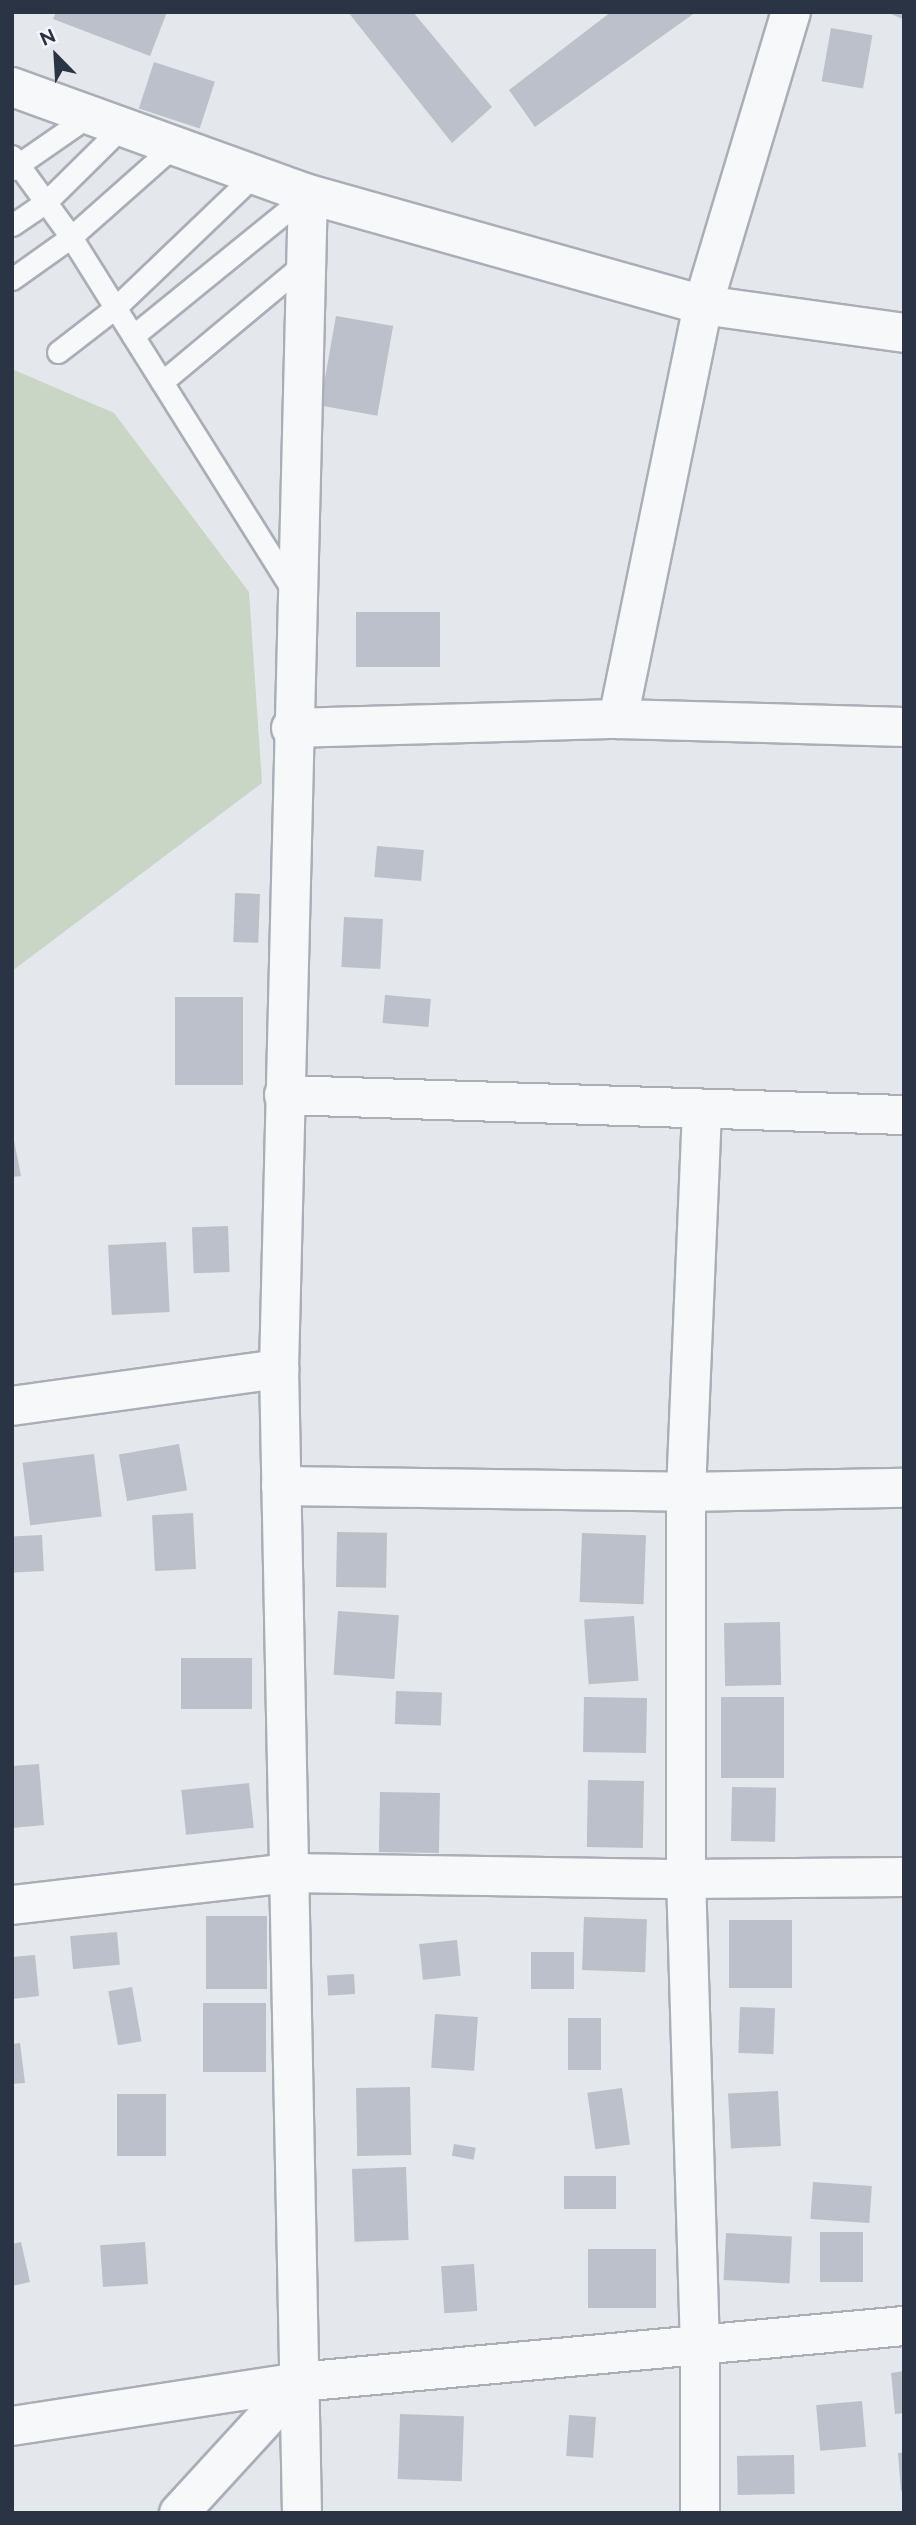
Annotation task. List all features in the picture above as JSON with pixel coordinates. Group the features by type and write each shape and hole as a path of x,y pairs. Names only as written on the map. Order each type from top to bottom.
{"street":[{"path":"618,719 703,304 791,12"},
{"path":"12,87 308,194 703,304 904,333"},
{"path":"302,2513 279,1369 291,728 308,194"},
{"path":"291,728 618,719 904,727"},
{"path":"284,1095 904,1115"},
{"path":"700,2513 700,2348 686,1879 686,1492 702,1110"},
{"path":"12,1406 279,1369"},
{"path":"281,1486 686,1492 904,1488"},
{"path":"12,1905 288,1873 686,1879 904,1877"},
{"path":"12,2426 299,2382 700,2348 904,2326"},
{"path":"179,2513 299,2382"}],"lane":[{"path":"106,121 14,163 71,237 295,594"},
{"path":"12,225 46,202 106,121"},
{"path":"12,279 71,237 174,146"},
{"path":"58,352 115,307 254,175"},
{"path":"134,336 308,194"},
{"path":"162,382 305,263"}],"green space":[{"path":"12,369 114,413 249,592 262,783 12,971"}],"building":[{"path":"56,12 167,12 150,56 53,19"},
{"path":"348,12 413,12 492,107 452,143"},
{"path":"611,12 696,12 535,127 509,90"},
{"path":"886,12 904,12 903,19"},
{"path":"831,28 872,35 863,88 822,81"},
{"path":"154,62 215,82 200,128 139,109"},
{"path":"336,316 393,326 377,416 320,406"},
{"path":"356,612 440,612 440,667 356,667"},
{"path":"377,846 424,850 421,881 374,877"},
{"path":"235,893 260,894 258,943 233,942"},
{"path":"344,917 383,919 380,969 341,967"},
{"path":"385,995 431,999 428,1027 383,1023"},
{"path":"175,997 243,997 243,1085 175,1085"},
{"path":"12,1130 21,1176 12,1177"},
{"path":"228,1226 230,1272 194,1273 192,1227"},
{"path":"166,1242 170,1312 112,1315 108,1245"},
{"path":"179,1444 187,1490 127,1501 119,1455"},
{"path":"94,1454 102,1517 30,1525 23,1463"},
{"path":"193,1513 196,1569 155,1571 152,1515"},
{"path":"337,1532 387,1533 386,1588 336,1587"},
{"path":"582,1533 646,1535 644,1604 580,1602"},
{"path":"42,1535 44,1571 14,1573 12,1537"},
{"path":"338,1611 399,1615 394,1679 334,1675"},
{"path":"634,1616 639,1681 589,1684 584,1619"},
{"path":"780,1622 781,1685 725,1686 724,1623"},
{"path":"181,1658 252,1658 252,1709 181,1709"},
{"path":"396,1691 442,1693 441,1726 395,1724"},
{"path":"584,1697 647,1698 646,1753 583,1752"},
{"path":"721,1697 784,1697 784,1778 721,1778"},
{"path":"39,1764 44,1825 12,1828 12,1766"},
{"path":"588,1780 644,1781 643,1848 587,1847"},
{"path":"249,1783 254,1828 186,1835 181,1790"},
{"path":"732,1787 776,1788 775,1842 731,1841"},
{"path":"380,1792 440,1793 439,1853 379,1852"},
{"path":"206,1916 267,1916 267,1989 206,1989"},
{"path":"584,1917 647,1919 645,1972 582,1970"},
{"path":"729,1920 792,1920 792,1988 729,1988"},
{"path":"117,1932 120,1965 73,1969 70,1936"},
{"path":"457,1940 461,1976 423,1980 419,1944"},
{"path":"531,1952 574,1952 574,1989 531,1989"},
{"path":"35,1955 39,1996 12,1999 12,1957"},
{"path":"354,1974 355,1994 328,1995 327,1975"},
{"path":"132,1987 142,2041 118,2045 108,1991"},
{"path":"203,2003 266,2003 266,2072 203,2072"},
{"path":"740,2007 775,2008 773,2054 738,2053"},
{"path":"435,2014 478,2017 474,2071 431,2068"},
{"path":"568,2018 601,2018 601,2070 568,2070"},
{"path":"20,2043 25,2083 12,2084 12,2044"},
{"path":"410,2087 411,2155 357,2156 356,2088"},
{"path":"622,2088 630,2144 595,2149 587,2093"},
{"path":"778,2091 781,2146 731,2149 728,2094"},
{"path":"117,2094 166,2094 166,2156 117,2156"},
{"path":"454,2144 476,2148 474,2160 452,2156"},
{"path":"406,2167 409,2240 355,2242 352,2169"},
{"path":"564,2176 616,2176 616,2209 564,2209"},
{"path":"813,2182 872,2186 869,2223 810,2219"},
{"path":"820,2232 863,2232 863,2282 820,2282"},
{"path":"726,2233 792,2236 789,2283 724,2280"},
{"path":"21,2242 30,2282 12,2286 12,2244"},
{"path":"145,2242 148,2284 103,2287 100,2245"},
{"path":"588,2249 656,2249 656,2308 588,2308"},
{"path":"474,2264 477,2311 444,2313 441,2266"},
{"path":"904,2371 904,2413 895,2414 891,2373"},
{"path":"862,2401 866,2447 820,2451 816,2405"},
{"path":"400,2414 464,2416 462,2481 398,2479"},
{"path":"569,2415 596,2417 593,2458 566,2456"},
{"path":"904,2452 904,2490 901,2491 898,2453"},
{"path":"794,2455 795,2494 738,2495 737,2456"}]}
